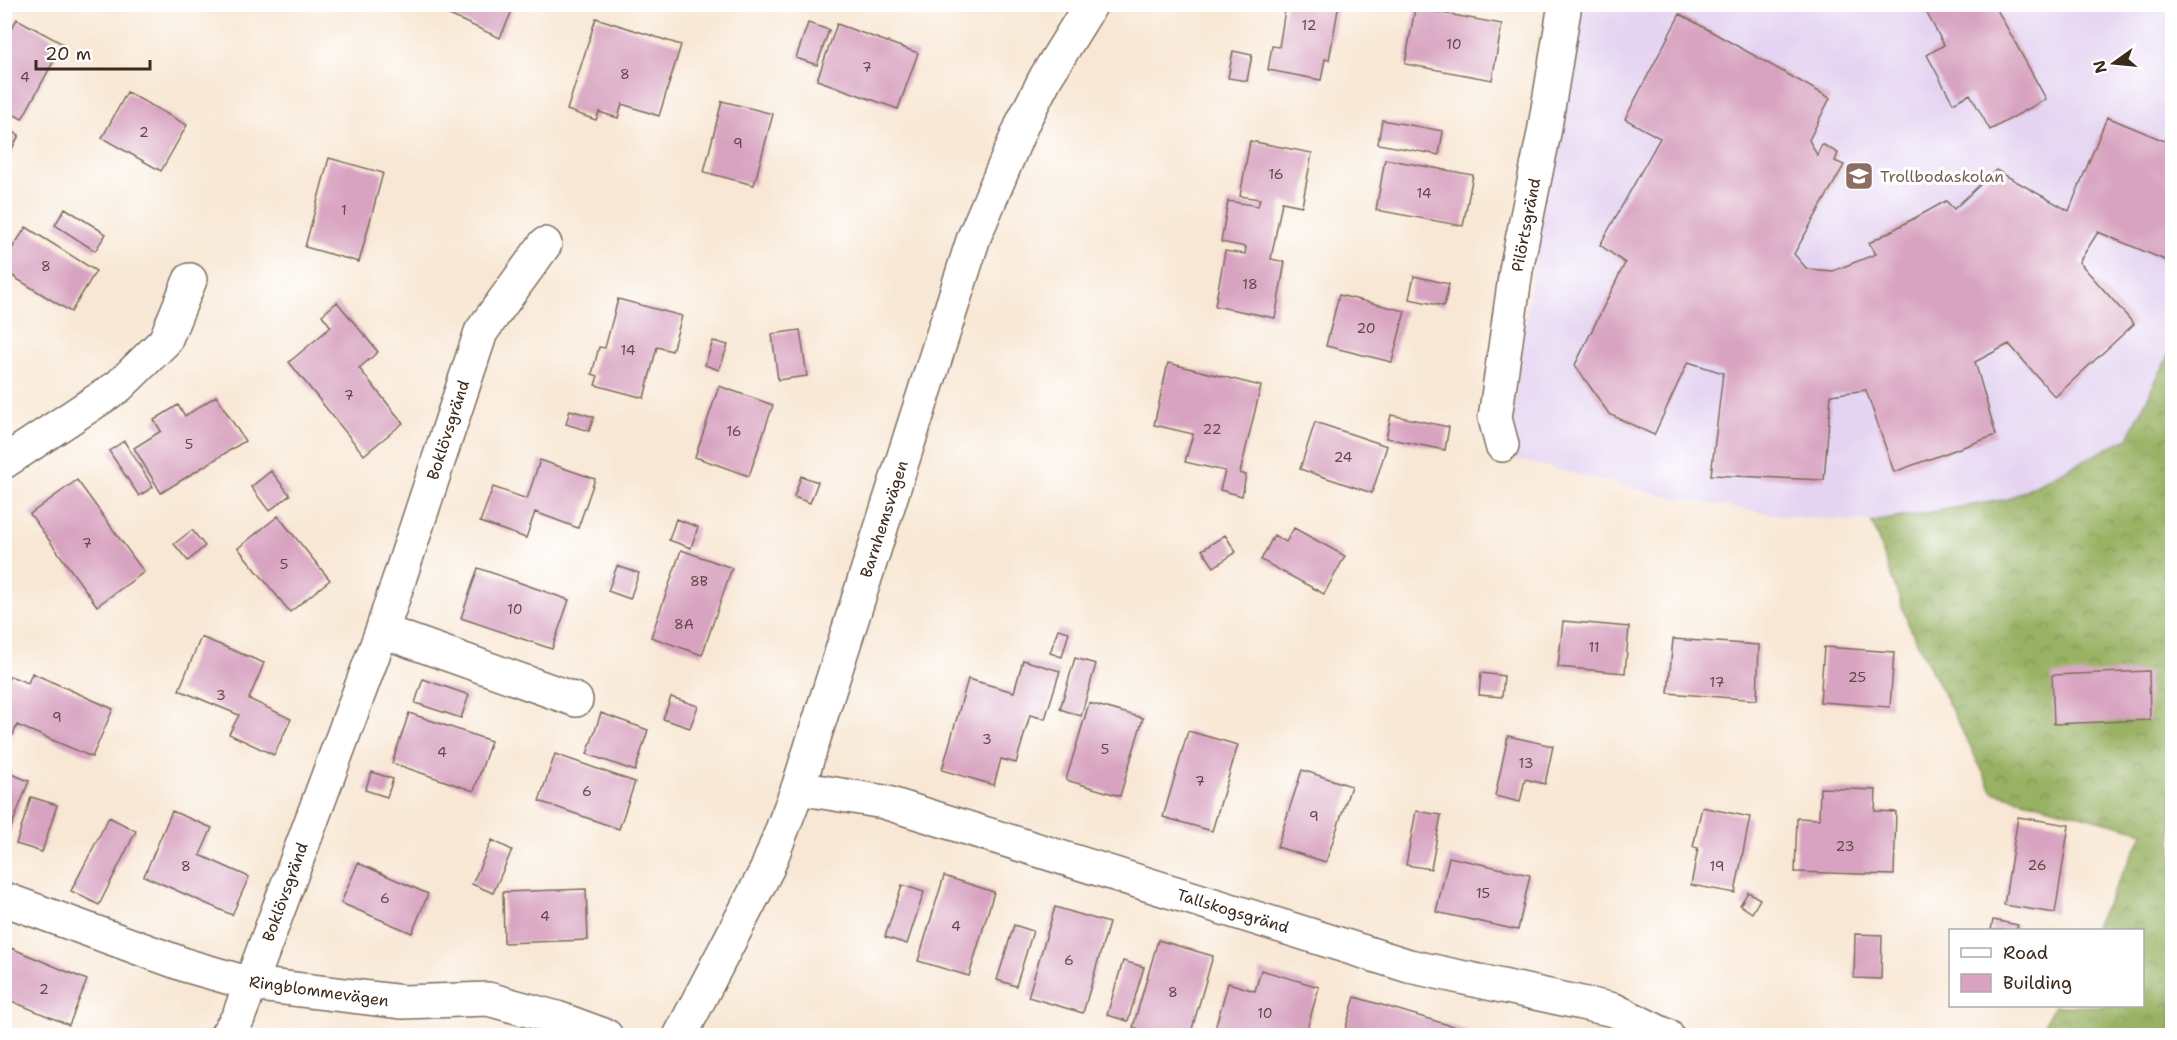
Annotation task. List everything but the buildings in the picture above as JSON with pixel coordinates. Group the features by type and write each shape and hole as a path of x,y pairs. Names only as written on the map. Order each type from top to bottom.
{"street":[{"name":"Barnhemsvägen","path":"680,1035 767,868 798,788 974,237 1024,120 1046,77 1091,4"},
{"name":"Pilörtsgränd","path":"1502,445 1495,418 1516,270 1544,133 1565,4"},
{"name":"Boklövsgränd","path":"226,1035 238,1018 382,632 481,332 544,244"},
{"path":"4,462 119,386 165,341 190,280"},
{"path":"382,632 576,700"},
{"name":"Tallskogsgränd","path":"798,788 884,802 1409,966 1614,1010 1667,1035"},
{"name":"Ringblommevägen","path":"4,899 188,966 251,984 403,1002 488,999 557,1018 606,1035"}],"shaded area":[{"name":"Trollbodaskolan","path":"1571,5 2172,5 2172,348 2128,438 2008,499 1872,522 1786,516 1673,498 1506,457"}],"green space":[{"path":"2172,348 2172,1035 2038,1035 2053,1007 2144,1007 2144,929 2094,929 2144,832 1993,792 1909,626 1872,522 2008,499 2128,438"}],"place":[{"name":"Trollbodaskolan","path":"1859,176"}]}
